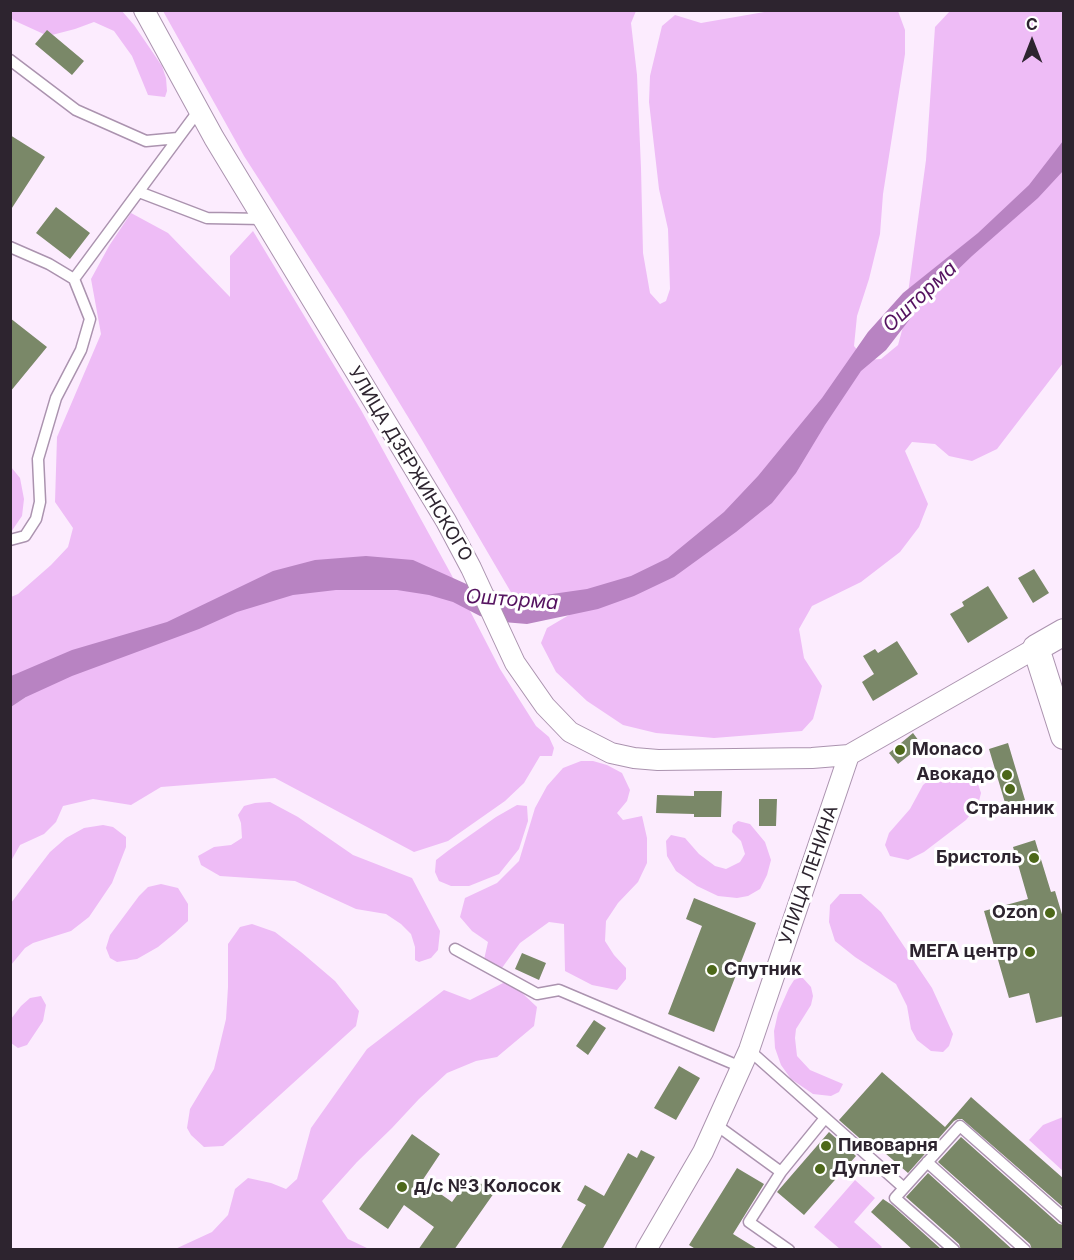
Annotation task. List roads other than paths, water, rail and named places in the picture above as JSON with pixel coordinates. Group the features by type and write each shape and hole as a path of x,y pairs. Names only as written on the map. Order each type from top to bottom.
{"street":[{"name":"УЛИЦА ДЗЕРЖИНСКОГО","path":"144,10 214,138 446,521 471,568 515,663 545,705 570,732 611,753 658,760 812,758 849,755"},
{"path":"849,755 1064,632"},
{"path":"1036,648 1064,736"},
{"name":"УЛИЦА ЛЕНИНА","path":"650,1248 703,1152 745,1059 849,755"}],"lane":[{"path":"10,60 76,110 146,141 178,138"},
{"path":"74,279 199,110"},
{"path":"139,192 207,218 262,219"},
{"path":"10,247 49,264 74,279 90,319 81,350 56,398 38,459 40,502 36,519 25,536 10,540"},
{"path":"455,949 537,994 559,990 745,1059 825,1118 904,1188"},
{"path":"789,1250 749,1222 781,1172 825,1118"},
{"path":"715,1124 781,1172"},
{"path":"954,1250 895,1198 960,1125 1064,1218"},
{"path":"927,1162 1025,1250"}],"water":[{"name":"Ошторма","path":"1063,141 1063,171 1038,198 920,306 886,350 861,371 796,473 772,503 674,577 634,596 598,609 527,624 503,622 480,616 453,602 429,595 397,590 336,590 293,595 237,612 199,629 72,676 26,697 11,707 11,676 72,650 167,622 273,571 315,560 366,556 413,560 473,587 512,594 545,595 587,589 631,576 668,558 724,512 758,476 822,398 868,332 903,293 978,233 1029,185"}],"place":[{"name":"Monaco","path":"900,750"},
{"name":"Авокадо","path":"1007,775"},
{"name":"Странник","path":"1010,789"},
{"name":"Бристоль","path":"1034,858"},
{"name":"Ozon","path":"1050,913"},
{"name":"МЕГА центр","path":"1030,952"},
{"name":"Спутник","path":"712,970"},
{"name":"Пивоварня","path":"826,1146"},
{"name":"Дуплет","path":"820,1169"},
{"name":"д/с №3 Колосок","path":"402,1187"}]}
